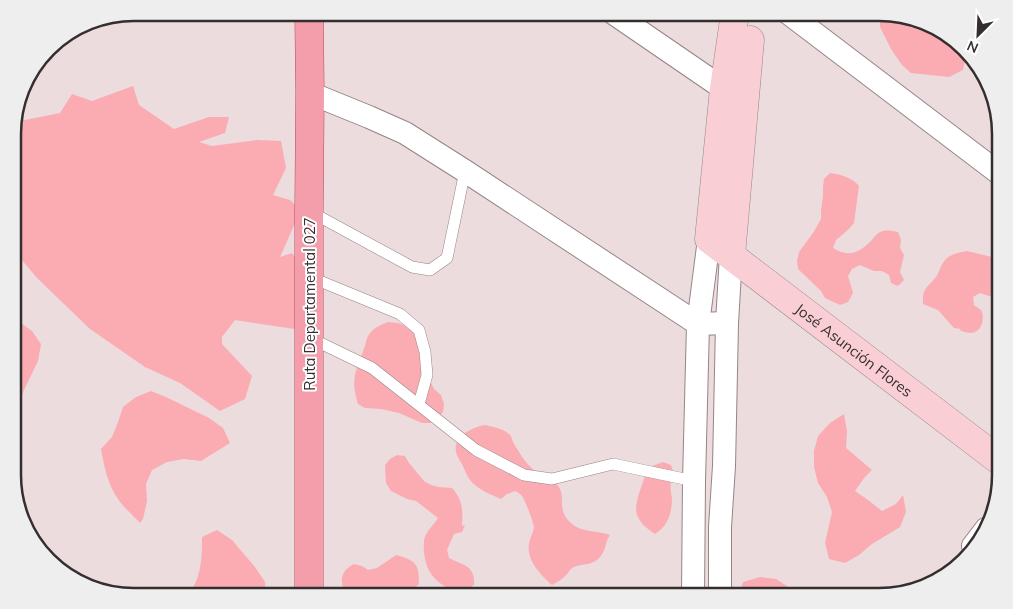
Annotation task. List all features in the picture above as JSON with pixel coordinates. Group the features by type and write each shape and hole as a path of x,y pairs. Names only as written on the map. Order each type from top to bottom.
{"main road":[{"name":"Ruta Departamental 027","path":"308,588 309,21"}],"street":[{"path":"626,21 724,90"},
{"path":"693,588 698,324 724,90 735,21"},
{"path":"720,588 720,527 724,466 727,323 731,255 752,21"},
{"path":"800,21 992,168"},
{"path":"310,93 405,133 698,324 727,323"},
{"name":"José Asunción Flores","path":"709,238 992,455"}],"lane":[{"path":"309,210 412,267 430,270 447,258 465,171"},
{"path":"308,277 400,314 419,330 425,352 428,375 419,404"},
{"path":"309,337 372,368 476,450 524,475 552,479 614,464 694,480"}],"shaded area":[{"path":"880,21 908,25 935,36 953,50 953,60 964,60 963,70 949,77 911,73 902,65 891,49 880,27"},
{"path":"133,86 139,105 174,129 209,117 229,117 225,133 199,142 212,146 257,140 281,141 286,168 273,195 290,200 301,210 280,257 292,253 322,292 301,330 235,320 222,337 222,344 252,376 245,399 220,411 180,383 145,367 90,329 38,279 21,259 22,119 60,113 72,94 92,101"},
{"path":"830,173 850,178 859,186 854,223 836,240 833,248 843,253 853,253 862,249 879,232 889,230 898,232 901,240 900,248 904,255 900,272 904,280 898,286 891,283 889,275 882,271 874,271 860,265 852,269 848,276 853,293 848,302 840,305 825,298 821,291 798,269 797,261 799,252 821,219 824,179"},
{"path":"967,251 992,257 992,297 980,293 973,297 974,305 981,310 983,319 981,326 971,333 954,328 938,310 923,304 924,291 936,277 945,260 960,252"},
{"path":"388,322 398,323 414,329 429,379 434,389 441,395 444,404 443,412 430,423 422,423 399,413 365,408 358,404 354,380 367,339 375,329"},
{"path":"21,323 32,331 41,344 38,361 21,398"},
{"path":"151,391 209,418 223,428 230,443 201,461 184,459 167,462 152,470 146,484 147,501 143,519 140,523 115,494 107,475 101,449 112,437 123,407 136,397"},
{"path":"844,414 847,431 846,448 872,470 855,491 882,511 896,504 903,495 906,512 900,527 845,563 829,559 825,543 832,512 827,497 818,483 814,467 814,451 818,436 830,423"},
{"path":"485,425 499,428 508,433 528,464 557,484 562,496 562,509 566,518 571,523 585,530 610,535 602,555 597,560 574,567 563,578 552,585 539,571 530,555 529,543 534,528 533,521 522,496 515,491 501,499 480,489 469,478 457,454 456,446 461,437 470,430"},
{"path":"397,455 405,456 424,481 439,487 452,488 458,497 462,511 462,526 465,525 462,532 454,534 447,550 449,558 468,567 473,573 474,585 469,588 449,588 435,579 428,569 424,541 438,518 416,501 391,491 386,483 385,465"},
{"path":"663,462 671,465 674,474 671,484 672,504 666,523 655,534 639,520 636,507 647,468"},
{"path":"217,530 232,540 255,567 265,582 265,588 192,588 199,572 202,555 202,537"},
{"path":"396,555 408,559 417,567 419,584 415,588 344,588 343,574 345,570 354,564 368,570 377,568"},
{"path":"760,577 776,579 790,588 741,588 743,582"}]}
